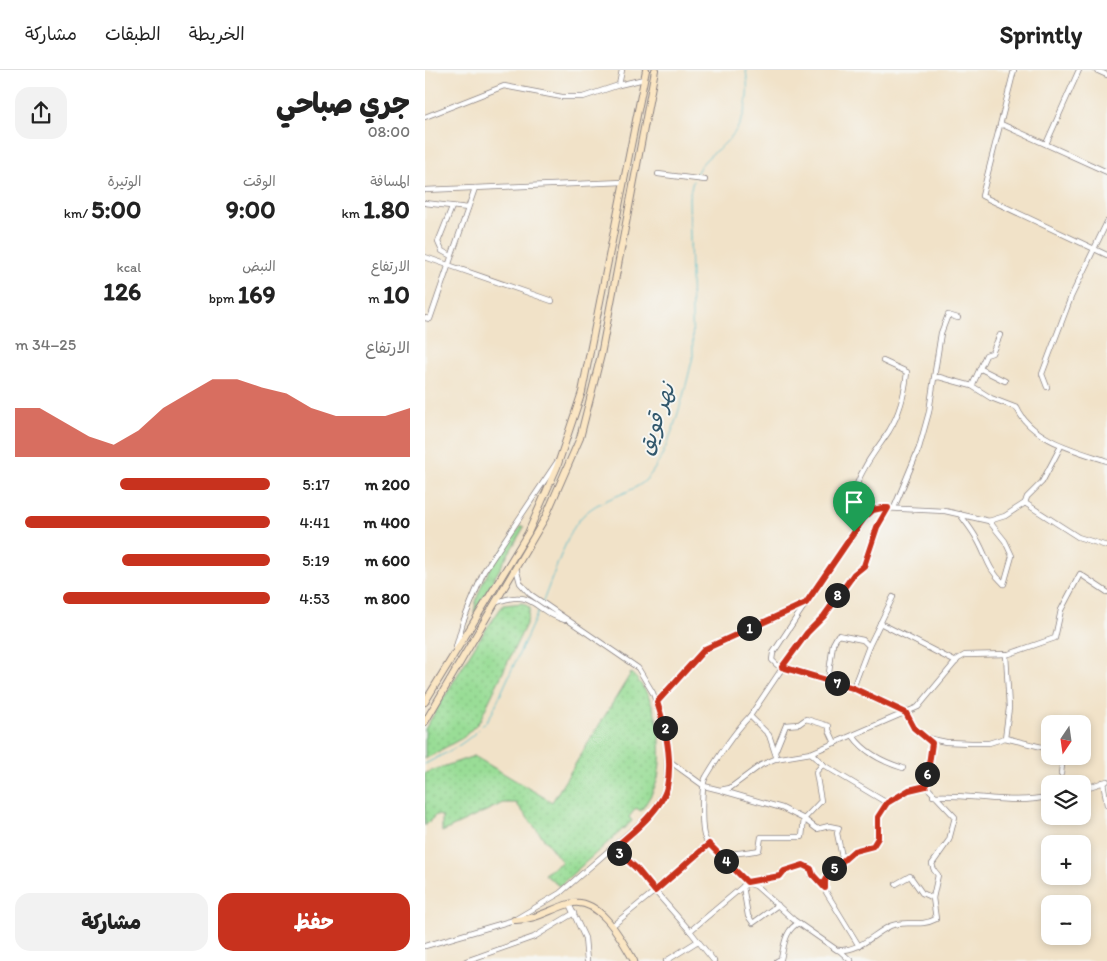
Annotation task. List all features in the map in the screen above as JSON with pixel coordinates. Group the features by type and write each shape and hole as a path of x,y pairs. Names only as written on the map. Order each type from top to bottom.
{"main road":[{"path":"425,702 528,533 561,454 582,392 646,70"},
{"path":"425,722 517,568 564,477 580,438 591,399 655,70"},
{"path":"514,920 540,916 578,902 593,907 611,926 634,961"}],"street":[{"path":"619,85 622,70"},
{"path":"1014,70 982,196 1107,255"},
{"path":"1046,144 1079,70"},
{"path":"1096,70 1107,75"},
{"path":"425,117 505,86 562,98 583,97 644,79"},
{"path":"1001,124 1107,172"},
{"path":"658,174 685,176 703,180"},
{"path":"425,190 624,182"},
{"path":"425,318 430,319 475,188"},
{"path":"425,202 468,208"},
{"path":"451,256 442,251 438,242 452,207"},
{"path":"1047,387 1042,374 1071,297 1107,222"},
{"path":"425,257 552,301"},
{"path":"778,905 753,923 748,916 745,884 705,838 703,829 705,778 713,770 718,756 750,716 807,633 824,616 854,574 864,566 877,527 891,508 919,448 929,412 941,333 948,315 958,318"},
{"path":"972,386 981,369 985,355 992,353 1000,335"},
{"path":"854,532 857,484 870,456 889,431 900,409 906,383 907,372 883,361"},
{"path":"981,369 1005,381"},
{"path":"934,378 939,377 972,386 991,398 1017,408 1022,419 1061,446 1107,461"},
{"path":"837,950 859,946 889,926 907,923 921,925 935,918 933,898 938,875 934,870 933,860 949,840 955,817 933,796 926,786 932,743 914,728 906,713 853,688 782,667 772,660 773,653 854,532 864,518 873,510 891,508 945,511 989,521 1005,516 1025,503 1027,497 1042,482 1061,446"},
{"path":"454,653 463,622 484,571 561,454"},
{"path":"1025,503 1078,537 1107,546"},
{"path":"960,514 979,542 984,557 996,577 1004,584 1012,556 1005,541 989,521"},
{"path":"425,946 514,920 560,894 652,813 667,788 668,760 664,725 657,702 638,668 530,597 520,583 517,568"},
{"path":"719,790 730,788 761,766 777,759 811,753 918,707 956,662 965,655 1006,654 1055,638 1061,610 1080,574 1107,592"},
{"path":"495,603 519,596 530,597"},
{"path":"853,688 869,646 893,597"},
{"path":"657,702 705,649 806,603"},
{"path":"880,623 956,662"},
{"path":"828,680 833,644 838,635 863,640 869,646"},
{"path":"1005,738 1009,708 1006,654"},
{"path":"750,716 769,735 777,759"},
{"path":"775,753 786,725 799,724 806,719 829,726 835,744"},
{"path":"853,736 861,747 878,758 903,768"},
{"path":"926,738 946,742 972,743 989,742 1005,738 1041,747"},
{"path":"811,753 823,764 887,803"},
{"path":"668,760 704,786 782,808 817,829 829,826 839,828 838,842 842,857 846,859"},
{"path":"722,856 734,852 750,853 759,850 761,837 802,837 803,819 821,801 816,772 823,764"},
{"path":"1061,774 1062,765"},
{"path":"1091,786 1105,781 1107,805"},
{"path":"825,888 825,881 829,873 854,851 873,846 878,838 878,817 887,803 909,790 926,786"},
{"path":"933,796 952,794 1034,800 1041,798"},
{"path":"611,926 709,844"},
{"path":"614,848 631,863 714,961"},
{"path":"690,931 745,884 780,876 784,871 803,865 811,869 813,875 825,888 831,902 846,922 859,946"},
{"path":"896,884 910,876 922,893 933,898"},
{"path":"745,884 756,886 799,924 851,961"},
{"path":"569,904 585,938 587,961"},
{"path":"466,961 534,937 574,913"},
{"path":"777,961 781,958 786,935 794,925 799,924"},
{"path":"666,961 698,941"}],"green space":[{"path":"522,525 524,527 474,613 480,589 492,566"},
{"path":"523,603 530,608 527,622 479,722 464,737 425,759 425,729 478,641 503,605"},
{"path":"631,673 647,694 657,721 660,764 657,782 641,811 636,808 629,817 632,821 559,886 544,874 562,862 516,803 503,803 442,832 442,816 436,815 425,826 425,773 474,756 552,802"}],"waterway":[{"name":"نهر قويق","path":"695,177 703,163 737,129 747,101 746,70"},
{"name":"نهر قويق","path":"541,606 564,549 579,520 593,507 641,484 650,475 659,461 674,425 693,356 689,197 693,181"},
{"name":"نهر قويق","path":"425,764 453,749 485,723 492,713 539,610"}],"route":[{"path":"888,508 877,527 864,566 854,574 836,596 824,616 807,633 782,667 853,688 906,713 914,728 932,743 926,786 895,796 887,803 878,817 878,838 873,846 854,851 829,873 825,881 825,888 818,882 811,869 803,865 784,871 780,876 760,878 747,882 709,844 655,891 636,868 614,848 652,813 667,788 668,742 657,702 705,649 806,603 854,532 864,518 873,510 888,508"}]}
